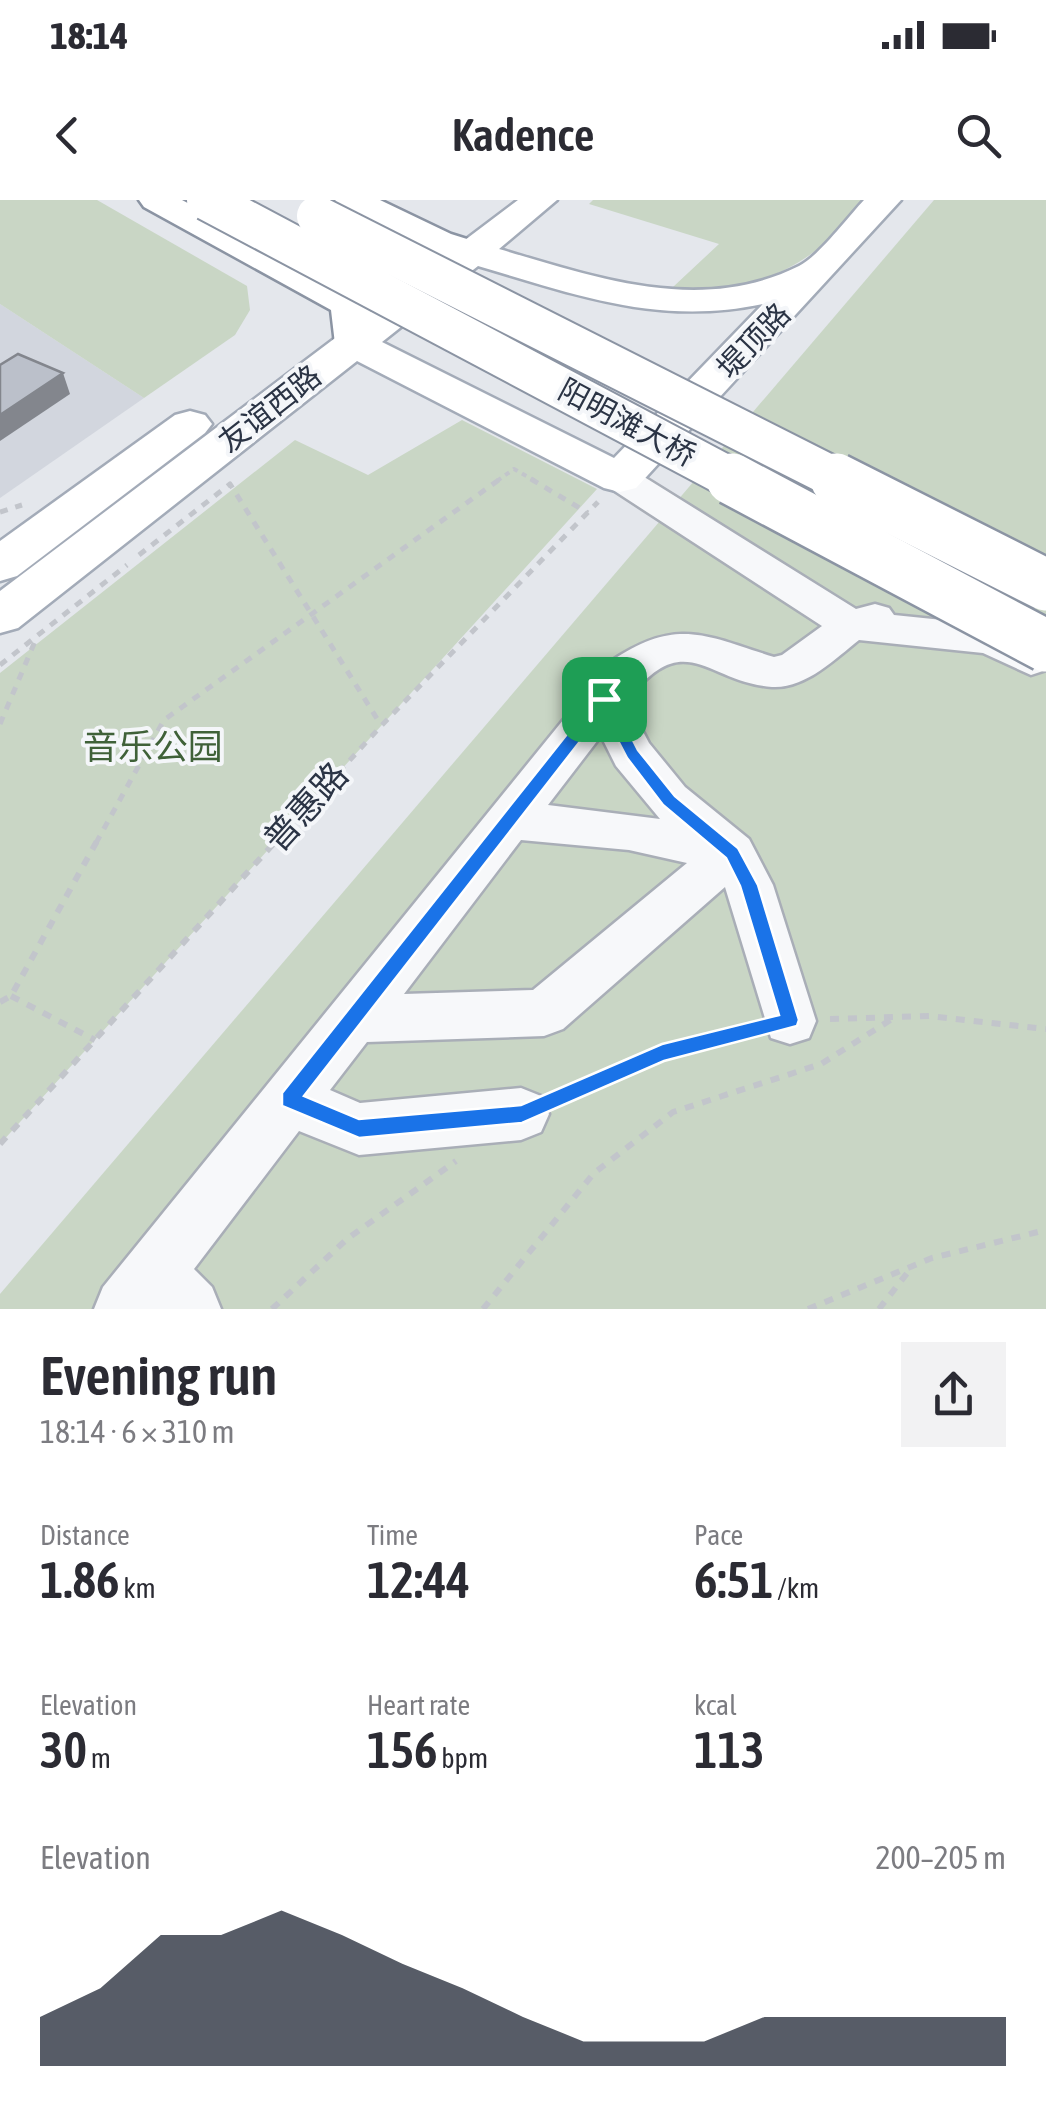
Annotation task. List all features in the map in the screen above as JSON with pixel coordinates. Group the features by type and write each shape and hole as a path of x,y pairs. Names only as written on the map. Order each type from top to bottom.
{"main road":[{"path":"156,200 352,325 620,478"},
{"name":"阳明滩大桥","path":"208,200 1046,646"},
{"name":"阳明滩大桥","path":"285,200 440,252 1046,586"},
{"path":"352,200 440,252 660,304 688,316 720,345 725,371"},
{"name":"友谊西路","path":"352,325 499,200"},
{"name":"友谊西路","path":"12,601 440,252 540,200"},
{"name":"堤顶路","path":"620,478 884,200"},
{"path":"660,304 706,305 749,300 825,266"}],"lane":[{"path":"620,478 852,625 991,639 1046,668"},
{"path":"156,1296 290,1100 626,672 655,652 692,646 773,672 795,666 852,625 1046,572"},
{"path":"604,699 632,754 669,800 732,853 749,885 790,1020"},
{"path":"510,820 629,831 732,853"},
{"path":"352,1019 544,1013 732,853"},
{"path":"290,1100 359,1128 522,1114"}],"path":[{"path":"0,1002 12,996 164,720 514,470 588,513"},
{"name":"普惠路","path":"0,1144 381,726 620,478"},
{"path":"12,601 230,484 381,726"},
{"path":"0,512 22,505"},
{"path":"0,666 12,601"},
{"path":"0,724 12,601"},
{"path":"12,996 95,1040"},
{"path":"522,1114 662,1053 790,1020 929,1016 1046,1030"},
{"path":"484,1309 594,1173 673,1112 821,1064 894,1017"},
{"path":"272,1309 347,1239 458,1160"},
{"path":"808,1309 914,1265 1046,1230"},
{"path":"879,1309 914,1265"}],"shaded area":[{"path":"0,304 144,398 0,498"}],"green space":[{"path":"0,200 97,200 247,286 250,310 235,335 144,398 0,304"},
{"path":"593,200 868,200 825,243 783,271 736,286 676,294 673,287 719,244 589,204"},
{"path":"934,200 1046,200 1046,1309 0,1309 0,1294"},
{"name":"音乐公园","path":"462,420 597,489 0,1144 0,673 295,440 368,475"}],"building":[{"path":"18,354 63,373 0,415 0,365"}],"route":[{"path":"604,699 632,754 669,800 732,853 749,885 790,1020 662,1053 522,1114 359,1128 290,1100 352,1019 604,699"}]}
